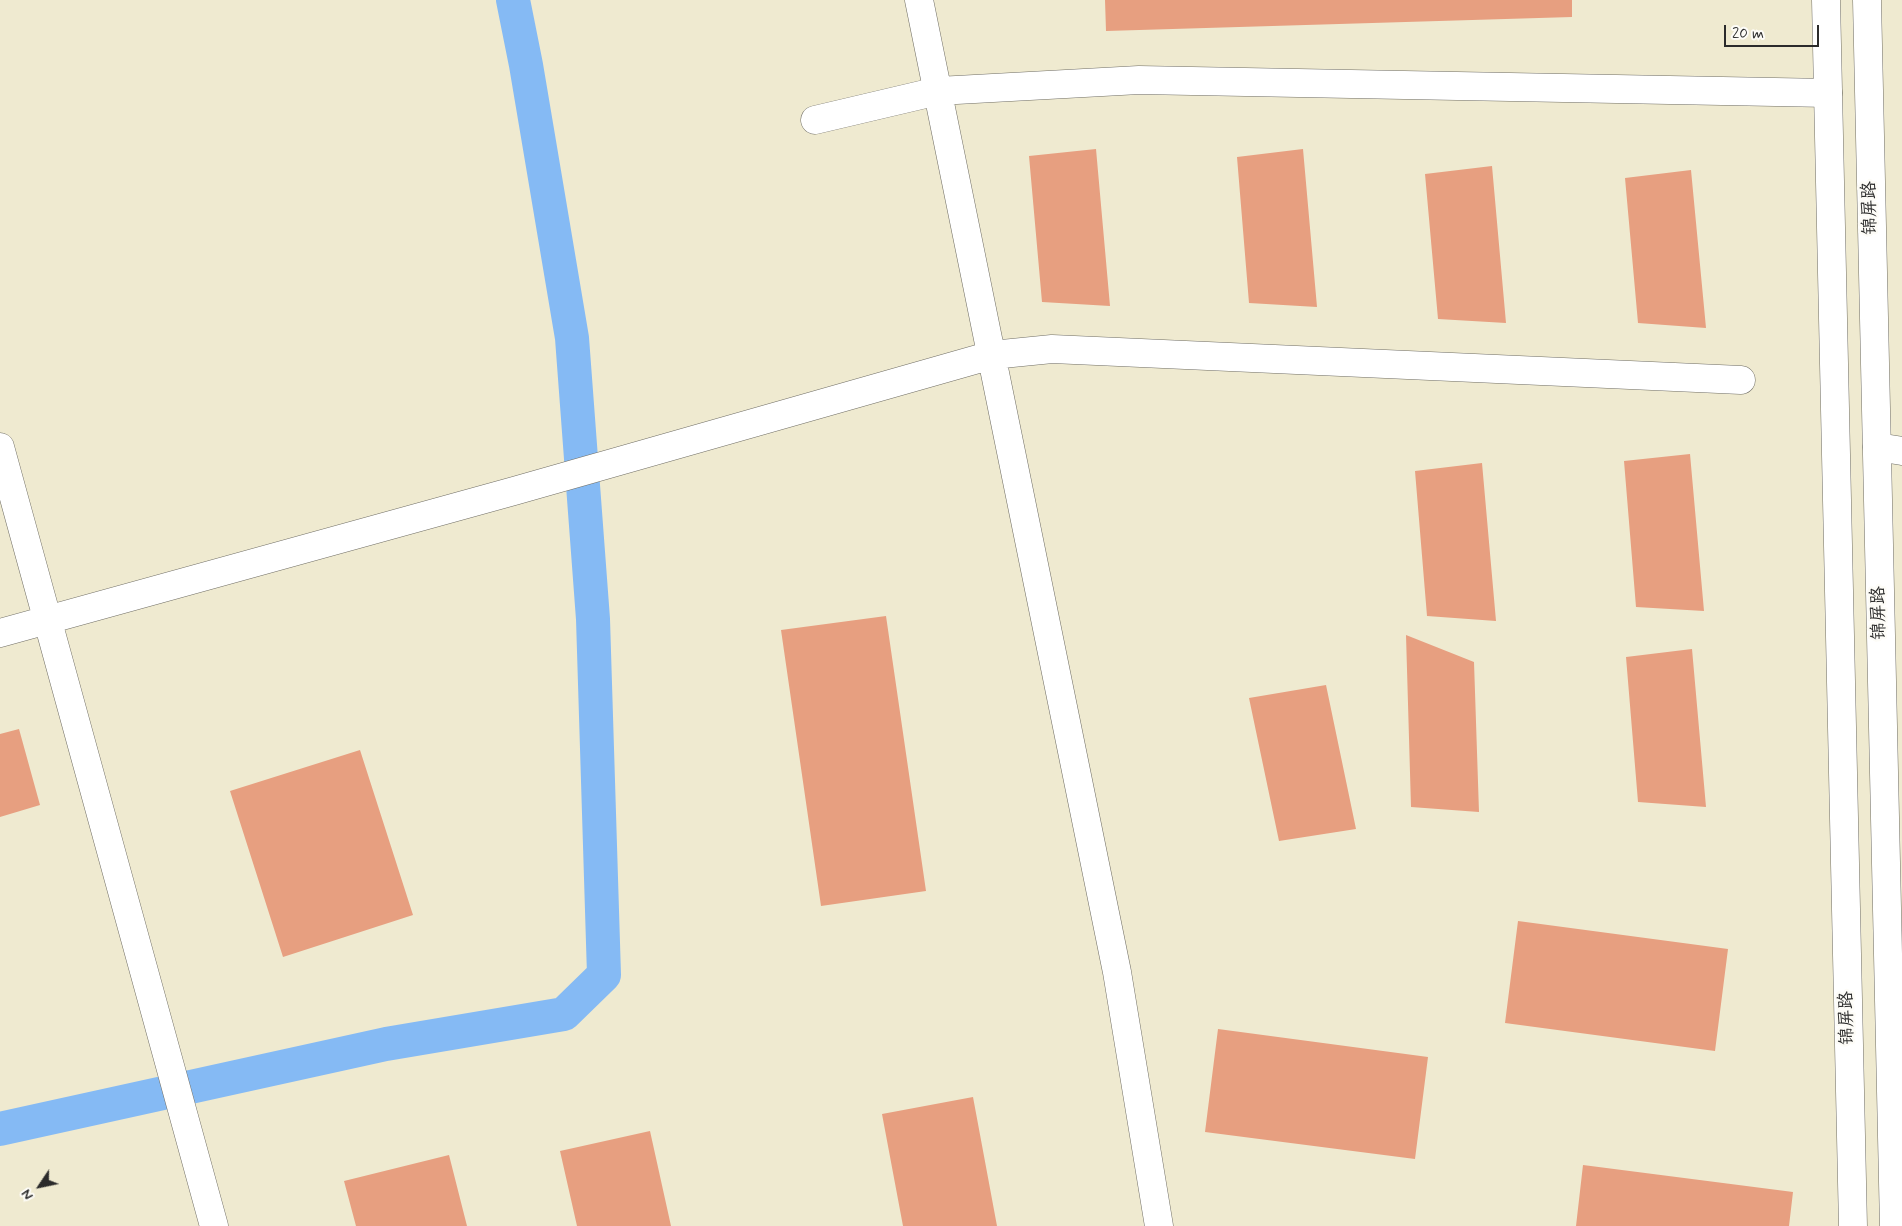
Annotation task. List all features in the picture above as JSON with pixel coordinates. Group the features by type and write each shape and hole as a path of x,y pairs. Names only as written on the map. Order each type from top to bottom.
{"street":[{"path":"919,0 1117,972 1159,1226"},
{"name":"锦屏路","path":"1826,0 1853,1226"},
{"name":"锦屏路","path":"1867,0 1889,449 1894,1226"},
{"path":"815,120 938,91 1139,80 1828,93"},
{"path":"0,633 514,491 992,355 1052,349 1741,380"},
{"path":"0,447 214,1226"}],"building":[{"path":"1105,0 1572,0 1572,17 1106,31"},
{"path":"1096,149 1110,306 1042,302 1029,156"},
{"path":"1303,149 1317,307 1249,303 1237,157"},
{"path":"1492,166 1506,323 1438,319 1425,174"},
{"path":"1691,170 1706,328 1638,323 1625,178"},
{"path":"1690,454 1704,611 1636,607 1624,461"},
{"path":"1482,463 1496,621 1427,616 1415,471"},
{"path":"886,616 926,891 821,906 781,630"},
{"path":"1406,635 1474,662 1479,812 1411,807"},
{"path":"1692,649 1706,807 1638,802 1626,657"},
{"path":"1326,685 1356,829 1279,841 1249,698"},
{"path":"19,729 40,805 0,817 0,734"},
{"path":"360,750 413,915 283,957 230,791"},
{"path":"1518,921 1728,949 1715,1051 1505,1023"},
{"path":"1218,1029 1428,1057 1415,1159 1205,1132"},
{"path":"973,1097 997,1226 903,1226 882,1114"},
{"path":"650,1131 671,1226 577,1226 560,1151"},
{"path":"449,1155 467,1226 356,1226 344,1181"},
{"path":"1583,1165 1793,1192 1789,1226 1576,1226"}],"waterway":[{"path":"0,1129 386,1044 564,1014 604,975 593,619 572,338 526,65 513,0"}]}
